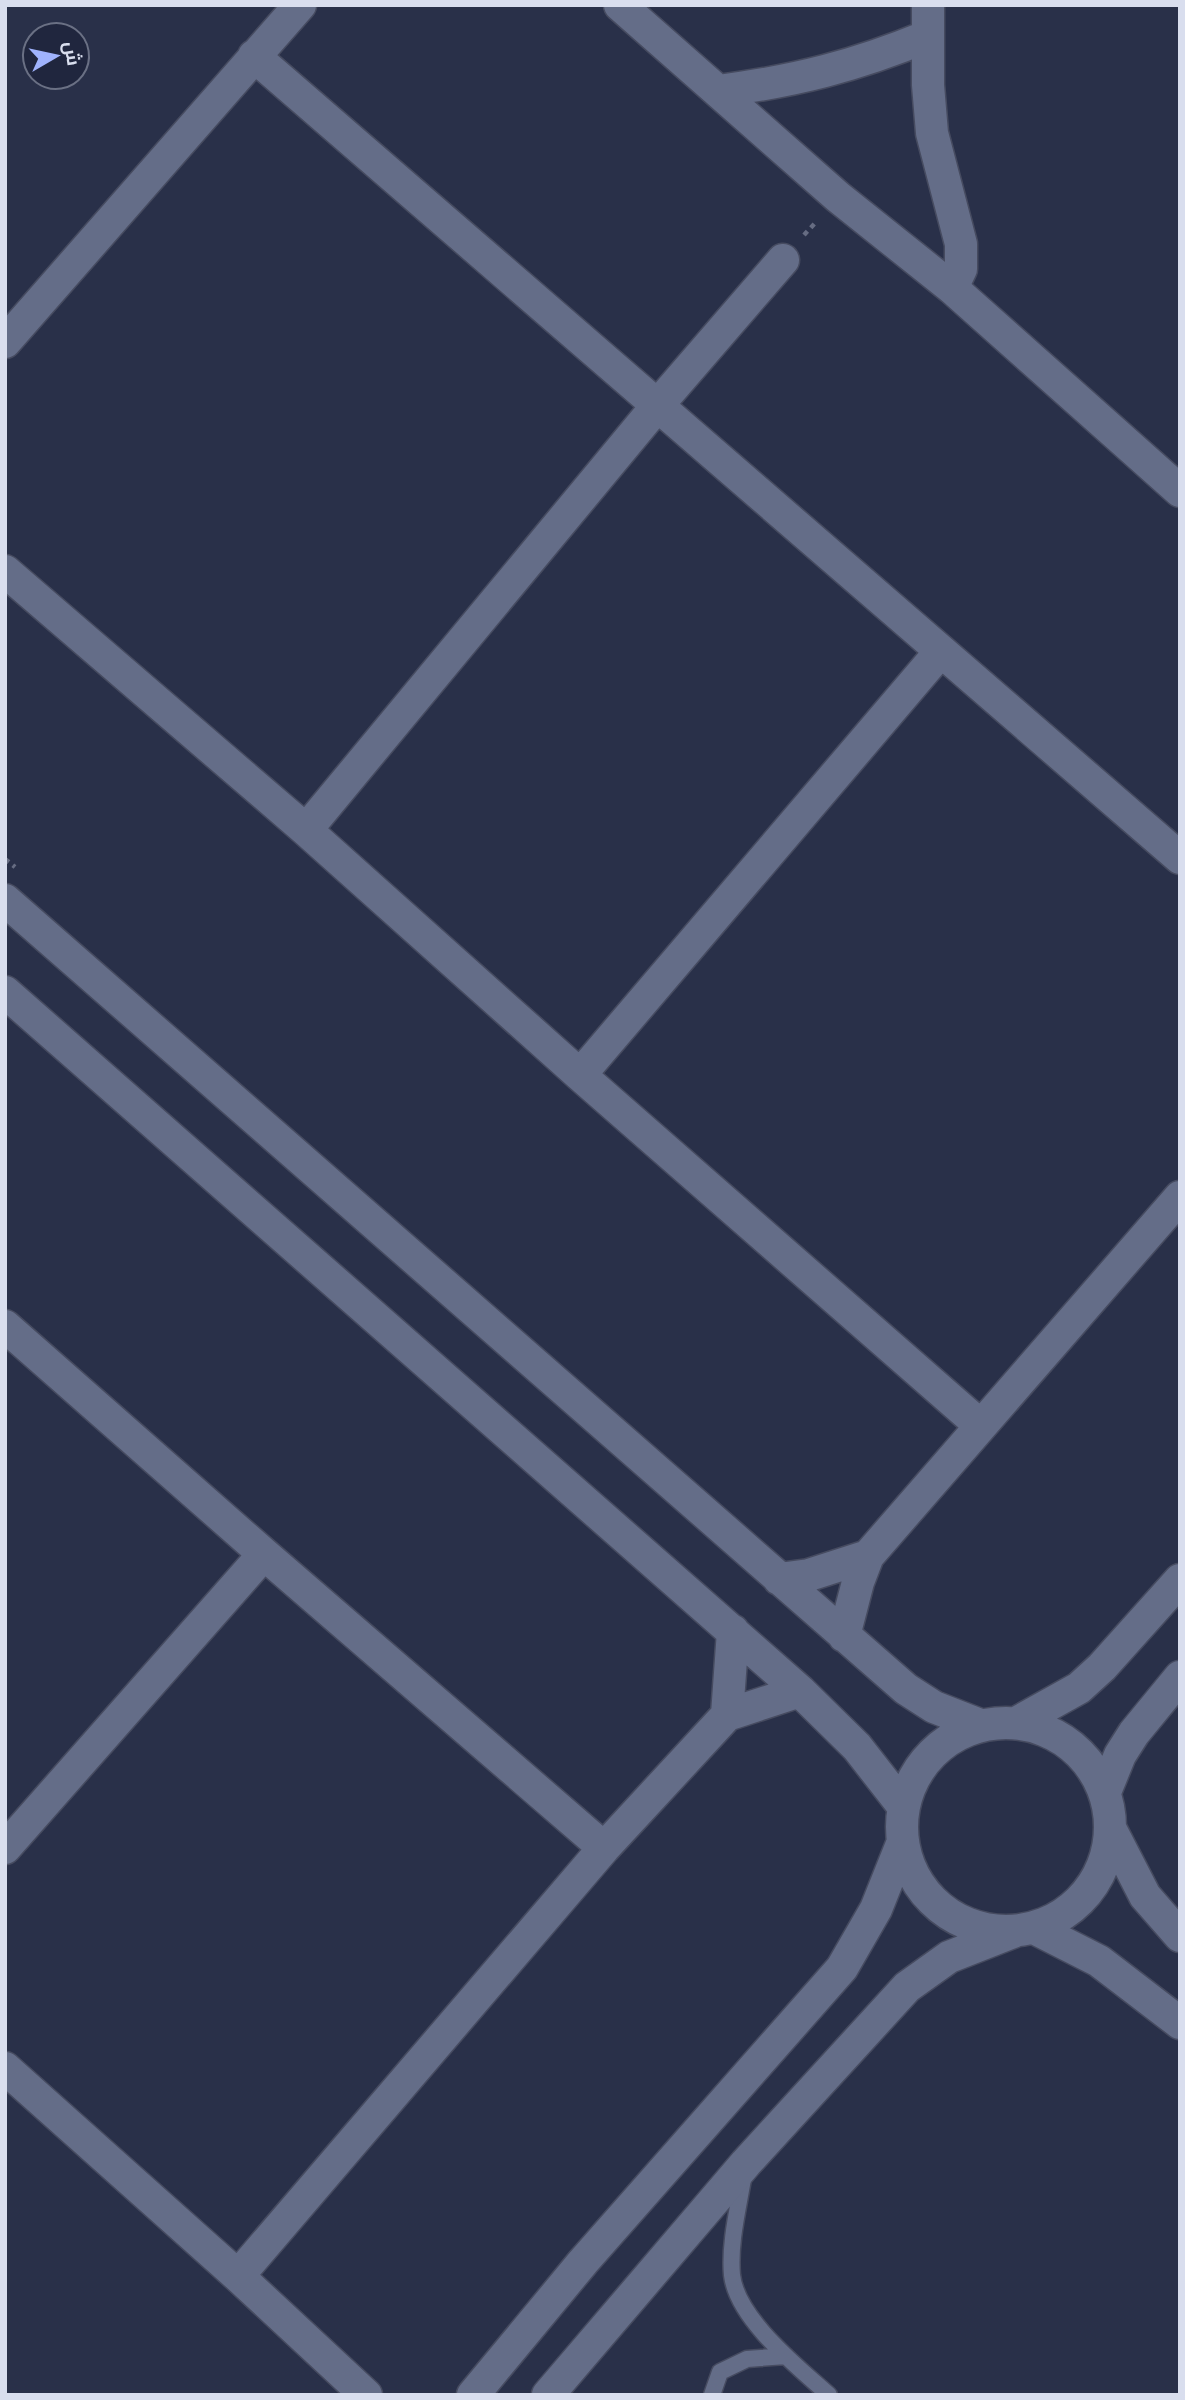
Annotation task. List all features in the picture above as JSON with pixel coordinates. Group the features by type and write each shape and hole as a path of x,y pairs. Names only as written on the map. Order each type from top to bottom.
{"street":[{"path":"5,342 300,5"},
{"path":"620,5 838,197 952,288 1180,491"},
{"path":"928,5 928,85 932,133 961,244 961,269 952,288"},
{"path":"718,91 772,85 825,73 877,57 928,36"},
{"path":"254,56 1180,858"},
{"path":"306,830 657,406 783,260"},
{"path":"5,570 306,830 580,1075 981,1426"},
{"path":"580,1075 940,651"},
{"path":"5,900 906,1689 934,1707 979,1725"},
{"path":"5,992 800,1691 857,1747 904,1806"},
{"path":"844,1636 855,1591 868,1556 1180,1197"},
{"path":"5,1326 604,1847"},
{"path":"5,1848 264,1554"},
{"path":"779,1579 809,1575 868,1556"},
{"path":"1018,1722 1079,1688 1102,1667 1180,1580"},
{"path":"727,1715 733,1631"},
{"path":"1105,1792 1120,1755 1134,1733 1180,1677"},
{"path":"238,2276 604,1847 727,1715 800,1691"},
{"path":"472,2395 583,2262 842,1968 876,1909 902,1844 904,1806 918,1770 944,1742 979,1725 1018,1722 1055,1734 1085,1758 1105,1792 1111,1830 1145,1896 1180,1936"},
{"path":"548,2395 746,2163 907,1987 949,1957 1065,1915 1089,1892 1105,1863 1111,1830"},
{"path":"902,1844 915,1881 941,1910 975,1928 1024,1931 1099,1961 1180,2023"},
{"path":"5,2068 238,2276 366,2395"}],"lane":[{"path":"746,2163 734,2240 732,2277 747,2313 786,2356 829,2395"},
{"path":"712,2395 720,2372 747,2359 786,2356"}],"path":[{"path":"783,260 838,197"}]}
